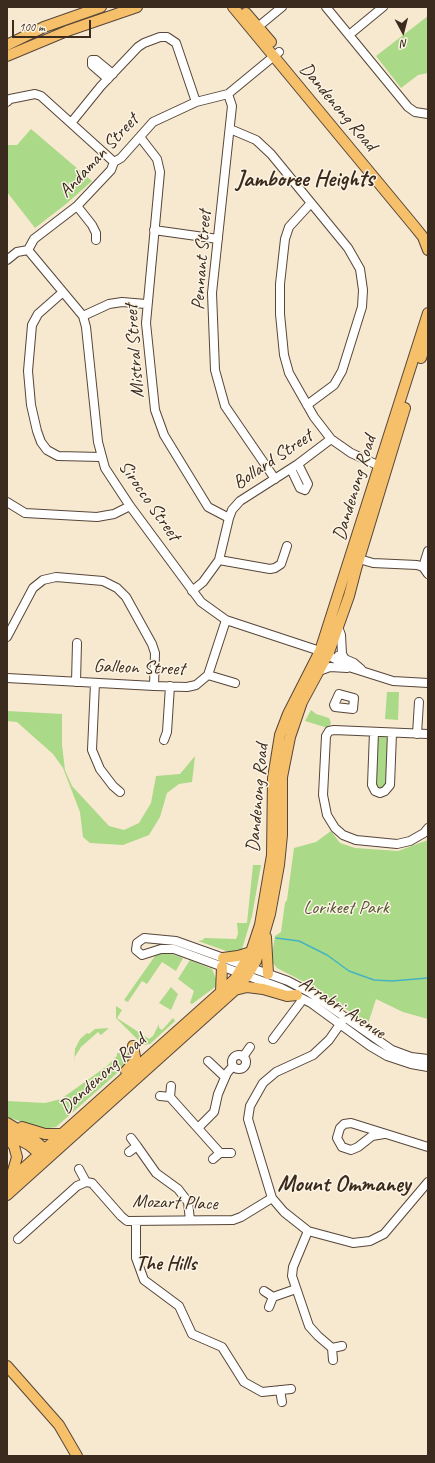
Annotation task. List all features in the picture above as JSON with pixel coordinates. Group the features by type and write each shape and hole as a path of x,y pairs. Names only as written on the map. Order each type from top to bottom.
{"main road":[{"path":"7,45 44,27 100,7"},
{"path":"7,56 67,31 137,7"},
{"name":"Dandenong Road","path":"232,7 255,29 428,233"},
{"name":"Dandenong Road","path":"241,7 255,29"},
{"name":"Dandenong Road","path":"276,54 423,237 428,250"},
{"name":"Dandenong Road","path":"45,1155 235,990 251,952 260,925 272,855 273,778 280,735 288,714 326,653 428,313"},
{"name":"Dandenong Road","path":"383,467 428,337"},
{"name":"Dandenong Road","path":"45,1155 62,1134 243,971 266,931 281,851 282,777 286,752 302,702 319,671 338,627 349,596 356,569 354,559"},
{"path":"266,931 268,974"},
{"path":"221,992 222,962 251,952"},
{"path":"235,990 247,987 263,989 287,996 300,997"},
{"path":"121,1082 125,1071 134,1062 135,1057 133,1046"},
{"path":"7,1126 32,1138 45,1155"},
{"path":"7,1126 45,1134 62,1134"},
{"path":"7,1138 14,1146 17,1157 16,1167 9,1181"},
{"path":"9,1181 45,1155"},
{"path":"7,1195 45,1155"},
{"path":"7,1366 59,1425 77,1456"},
{"path":"7,1373 55,1428 72,1456"}],"street":[{"path":"255,29 282,7"},
{"path":"326,7 408,107 416,112 428,114"},
{"path":"349,35 383,7"},
{"path":"71,123 110,76 144,43 160,37 167,38 176,43 196,102"},
{"path":"228,94 276,54"},
{"path":"7,102 10,99 35,94 41,96 114,162"},
{"name":"Andaman Street","path":"7,260 17,252 28,250 34,239 77,206 110,170 114,162 121,158 153,122 196,102 228,94"},
{"name":"Pennant Street","path":"228,94 232,106 212,292 216,370 225,406 275,479"},
{"path":"230,129 256,140 270,154 348,248 360,270 363,290 362,307 342,371 334,385 307,405"},
{"name":"Mistral Street","path":"140,137 158,159 160,172 146,304 146,323 155,410 164,435 208,507 229,518"},
{"path":"310,204 288,227 285,239 280,284 284,355 288,373 307,405 331,439 351,454 383,467"},
{"path":"77,206 92,225 96,233 96,240"},
{"path":"154,230 218,239"},
{"name":"Sirocco Street","path":"28,250 83,316 86,327 101,457 114,483 192,591 211,610 226,620 326,653"},
{"path":"63,292 38,314 32,325 28,371 31,405 37,431 41,442 47,450 58,456 101,457"},
{"path":"83,316 109,304 122,302 146,304"},
{"name":"Bollard Street","path":"192,591 202,582 219,560 229,518 232,510 240,501 291,469 331,439"},
{"path":"291,469 300,488 305,490 308,484 298,464"},
{"path":"7,502 25,513 97,517 114,514 130,506"},
{"path":"219,560 270,569 275,568 281,564 287,546"},
{"path":"354,559 373,563 417,565 425,570 428,551"},
{"path":"356,569 373,563"},
{"path":"7,638 33,588 43,580 56,577 103,581 117,588 126,597 152,644 155,653 154,686"},
{"name":"Galleon Street","path":"7,678 154,686 187,687 196,685 208,675 226,620"},
{"path":"338,627 341,635 342,654 345,658"},
{"path":"76,682 77,643"},
{"path":"326,653 345,658 365,672"},
{"path":"326,653 352,668 393,681 428,683"},
{"path":"319,671 330,667 352,668"},
{"path":"208,675 234,683"},
{"path":"95,683 92,750 100,769 113,786 120,792"},
{"path":"164,740 167,732 170,686"},
{"path":"417,734 419,699"},
{"path":"428,734 329,731 326,736 323,795 327,815 335,828 343,835 356,840 397,844 410,841 424,833 428,828"},
{"path":"374,732 372,785 375,791 380,793 385,791 390,785 392,733"},
{"path":"144,938 149,940 176,941 243,971 222,962 174,949 161,949 148,955 142,955 138,953 136,948 139,940 144,938"},
{"path":"149,940 153,944 152,952"},
{"name":"Arrabri Avenue","path":"243,971 268,974 304,990 387,1056 411,1064 428,1067"},
{"name":"Arrabri Avenue","path":"243,971 300,997 392,1050 411,1057 428,1059"},
{"path":"273,1039 300,997"},
{"path":"342,1021 329,1040 313,1055 276,1072 263,1083 250,1106 248,1119 272,1198 284,1212 308,1231 353,1243 370,1241 384,1234 428,1182"},
{"path":"198,1128 214,1112 218,1094 225,1077 233,1066 238,1069 244,1067 246,1060 243,1057 250,1047"},
{"path":"208,1061 225,1077"},
{"path":"170,1097 171,1086"},
{"path":"160,1096 170,1097 220,1153"},
{"path":"384,1134 372,1136 358,1147 350,1150 341,1146 337,1136 340,1128 349,1123 428,1147"},
{"path":"131,1138 156,1173 178,1189 188,1202 190,1220"},
{"path":"129,1152 137,1146"},
{"path":"213,1159 220,1153 231,1153"},
{"name":"Mozart Place","path":"79,1169 86,1182 92,1183 121,1216 127,1220 233,1220 241,1217 272,1198"},
{"path":"11,1233 19,1241 77,1186 86,1182"},
{"path":"136,1221 136,1258 144,1280 179,1306 192,1334 222,1347 244,1382 262,1392 291,1389"},
{"path":"308,1231 292,1270 296,1289 309,1326 332,1348 334,1360"},
{"path":"269,1307 273,1297 296,1289"},
{"path":"264,1291 273,1297"},
{"path":"332,1348 342,1346"},
{"path":"280,1390 282,1402"}],"green space":[{"path":"428,16 428,73 418,75 401,88 376,56"},
{"path":"31,129 92,181 66,204 35,228 7,192 7,145 17,145"},
{"path":"387,692 399,692 398,720 385,719"},
{"path":"311,710 316,714 329,718 331,723 328,728 305,721"},
{"path":"7,711 62,714 62,745 65,770 72,786 109,826 124,830 139,823 151,803 156,776 180,774 195,756 192,782 179,784 167,793 160,817 149,835 123,845 90,843 83,837 80,812 63,768 53,754 17,722 7,721"},
{"path":"385,734 389,737 386,787 378,789 375,786 378,736"},
{"name":"Lorikeet Park","path":"331,831 340,843 355,848 398,851 428,840 428,1019 403,1012 376,999 368,1024 312,986 277,968 273,963 272,954 275,936 281,932 294,848 316,842"},
{"path":"253,865 261,865 252,916 242,949 232,953 198,941 203,940 204,938 236,939 238,934 237,923 247,923"},
{"path":"166,952 183,958 176,971 162,962 147,984 142,981 128,1002 124,1000 155,956 158,953"},
{"path":"190,960 212,969 217,981 215,987 192,1004 190,1003 194,991 178,979"},
{"path":"171,987 178,994 171,1010 159,1003"},
{"path":"116,1006 122,1010 117,1018 149,1039 153,1036 159,1024 159,1028 162,1030 173,1018 175,1021 150,1044 143,1045 116,1018"},
{"path":"109,1028 101,1035 98,1032 81,1047 74,1057 75,1049 80,1039 87,1033 89,1034 95,1029"},
{"path":"125,1046 128,1054 128,1061 124,1067 56,1127 44,1129 7,1117 7,1101 45,1103 61,1099 107,1066 117,1056 117,1053 124,1053"}],"waterway":[{"path":"276,938 299,941 327,955 349,971 374,980 392,981 428,978"}],"district":[{"name":"Jamboree Heights","path":"305,180"},
{"name":"Mount Ommaney","path":"344,1185"},
{"name":"The Hills","path":"166,1265"}]}
